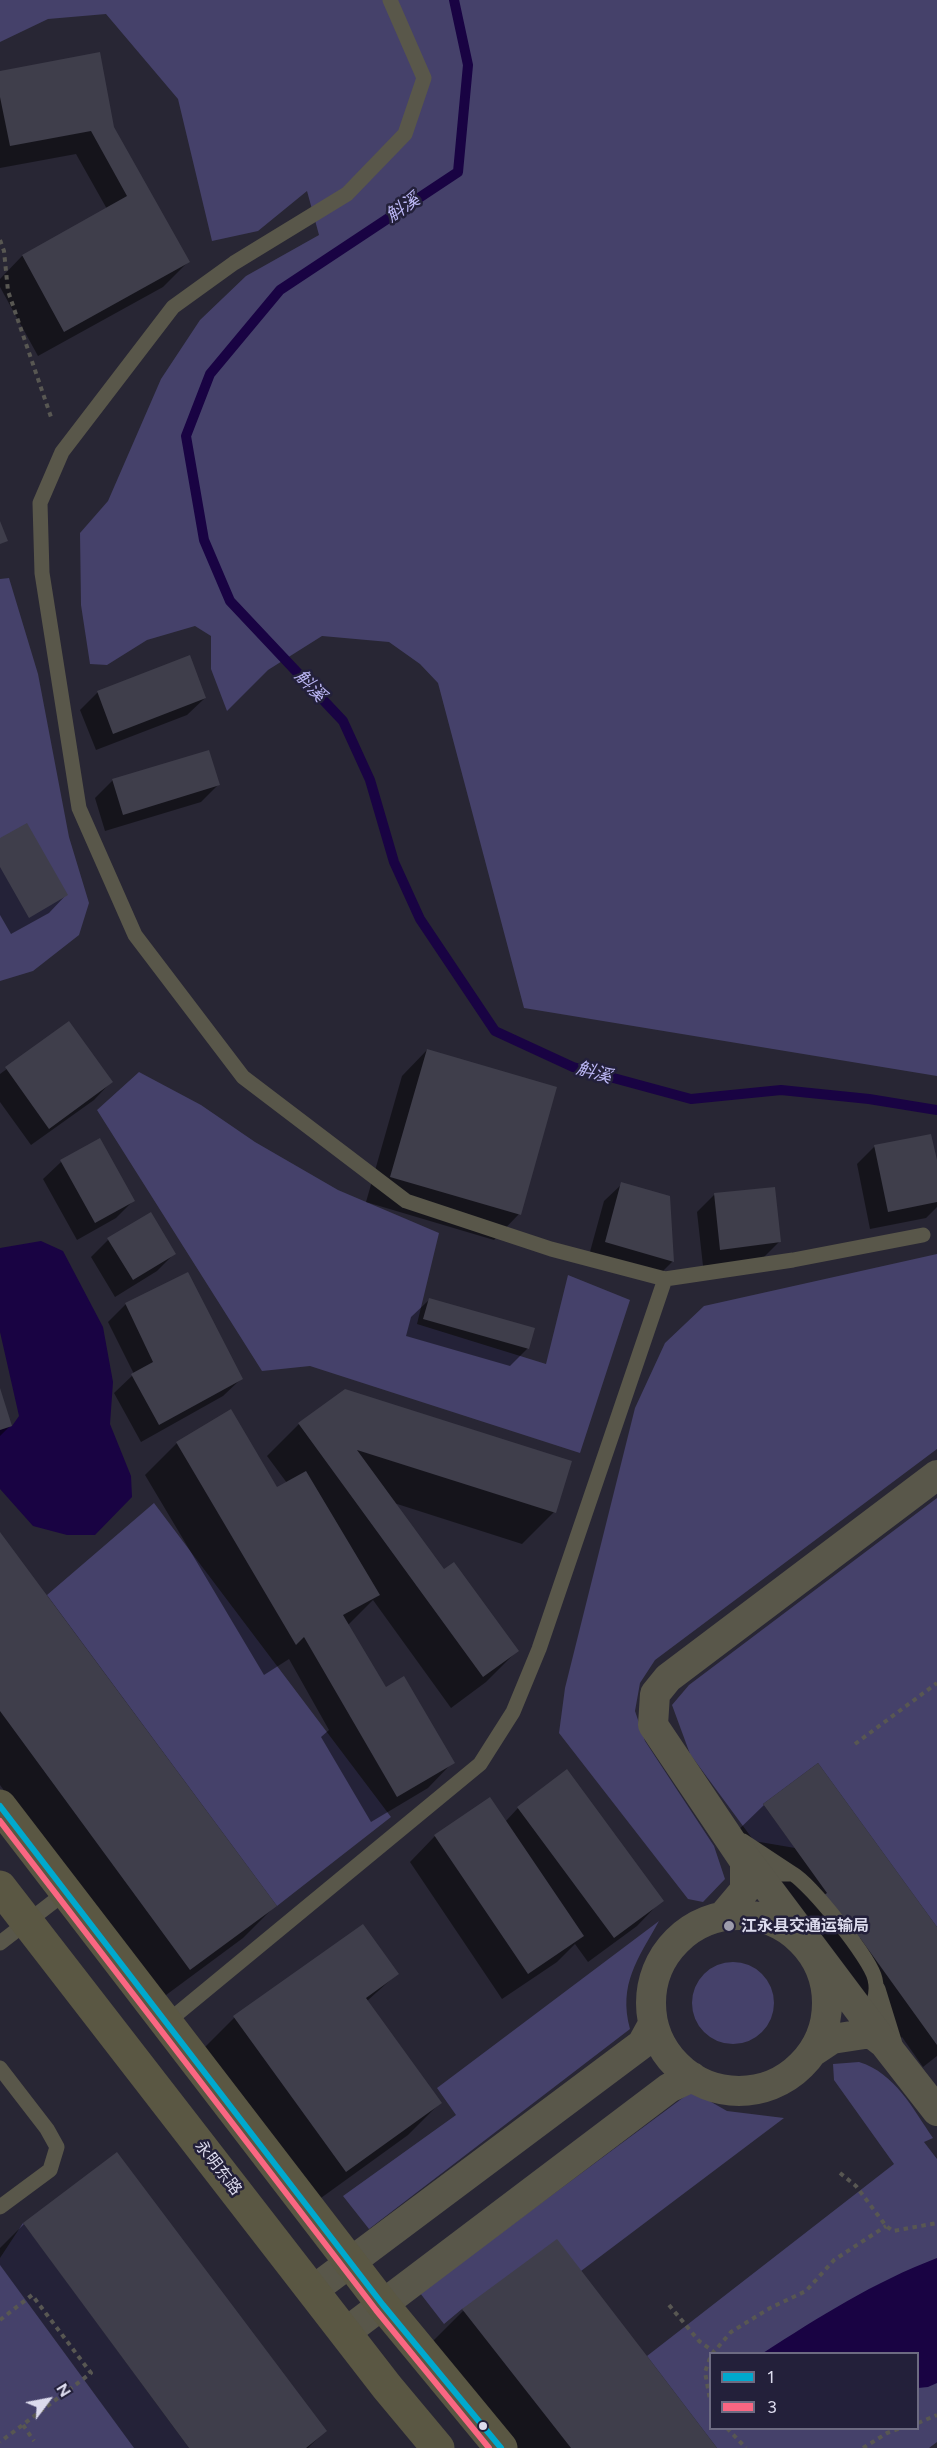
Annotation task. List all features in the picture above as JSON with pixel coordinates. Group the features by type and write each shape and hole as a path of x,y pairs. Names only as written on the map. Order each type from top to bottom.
{"main road":[{"path":"0,1806 383,2305 501,2448"},
{"name":"永明东路","path":"0,1887 312,2291 438,2448"}],"street":[{"path":"937,1475 668,1678 655,1694 653,1725 745,1862 753,1885 814,1950 856,2026 871,2033 884,2043 937,2111"},
{"path":"723,1916 753,1885"},
{"path":"814,2051 825,2024 827,1995 814,1950 779,1924 752,1915 723,1916 696,1925 673,1943 658,1968 651,1996 653,2024 665,2051 685,2073 710,2087 740,2092 769,2087 794,2073 814,2051 856,2026"},
{"path":"312,2291 642,2044 653,2024"},
{"path":"345,2333 669,2088 692,2077"}],"lane":[{"path":"390,0 424,78 405,134 347,194 234,263 173,308 62,452 40,503 42,573 55,668 79,808 135,935 243,1077 406,1201 551,1249 665,1279 793,1260 923,1235"},
{"path":"166,2023 480,1764 513,1712 539,1649 665,1279"},
{"path":"722,1827 812,1889 875,1978 896,2048 908,2074"},
{"path":"753,1885 773,1874 793,1874"},
{"path":"0,1943 66,1892"},
{"path":"856,2026 875,2001 875,1978"},
{"path":"0,2068 47,2129 57,2146 50,2170 0,2207"}],"path":[{"path":"0,240 4,251 8,291 17,322 62,452"},
{"path":"855,1744 937,1683"},
{"path":"840,2173 872,2203 886,2226 893,2231 937,2223"},
{"path":"714,2352 731,2332 806,2290 834,2260 886,2226"},
{"path":"0,2320 32,2295 91,2373 0,2442"},
{"path":"669,2305 710,2352"},
{"path":"709,2362 705,2372 709,2391"},
{"path":"919,2423 937,2415"},
{"path":"23,2425 34,2442"},
{"path":"729,2430 746,2448"},
{"path":"862,2448 895,2430"}],"shaded area":[{"path":"0,0 937,0 937,1076 524,1008 438,683 420,664 389,642 322,636 268,670 227,711 211,669 211,636 195,626 147,640 107,665 90,664 81,605 80,533 108,501 161,379 200,320 246,276 319,235 307,191 258,231 212,241 178,99 106,14 48,19 0,42"},
{"path":"9,578 38,674 69,837 89,903 79,935 33,971 0,981 0,579"},
{"path":"139,1072 201,1105 255,1142 338,1190 439,1233 417,1324 546,1364 568,1275 630,1300 580,1453 310,1366 262,1371 97,1110"},
{"path":"41,1241 63,1251 103,1327 113,1382 110,1424 131,1476 132,1497 95,1535 67,1535 33,1526 0,1489 0,1430 12,1426 19,1416 0,1332 0,1248"},
{"path":"937,1254 937,1449 655,1660 640,1683 635,1711 645,1741 714,1846 725,1879 703,1902 688,1899 559,1733 565,1688 635,1408 665,1343 704,1306"},
{"path":"937,1498 937,1927 818,1763 763,1804 795,1848 754,1841 690,1754 672,1705 689,1685"},
{"path":"154,1503 391,1817 277,1906 47,1595"},
{"path":"659,1921 637,1960 628,1985 627,2013 630,2029 369,2229 343,2196 456,2115 437,2088"},
{"path":"733,1962 749,1965 762,1974 771,1987 774,2003 771,2019 762,2032 749,2041 733,2044 717,2041 704,2032 695,2019 692,2003 695,1987 704,1974 717,1965"},
{"path":"859,2062 872,2067 883,2074 902,2093 933,2138 924,2142 937,2159 937,2442 929,2448 717,2448 647,2356 894,2164 834,2080 833,2064"},
{"path":"692,2091 727,2111 784,2118 581,2271 462,2309 444,2324 420,2293"},
{"path":"23,2223 189,2448 0,2448 0,2258"},
{"path":"937,2258 937,2383 919,2388 919,2352 765,2352 826,2313 914,2267"}],"building":[{"path":"100,52 114,127 190,262 64,332 22,255 127,196 91,131 10,146 0,97 0,71"},
{"path":"0,521 8,541 0,544"},
{"path":"190,655 206,698 113,734 97,691"},
{"path":"209,750 220,785 123,815 112,779"},
{"path":"27,823 68,895 29,918 0,867 0,838"},
{"path":"69,1021 113,1082 49,1129 5,1067"},
{"path":"427,1049 557,1087 521,1215 390,1177"},
{"path":"931,1134 937,1160 937,1202 888,1212 874,1145"},
{"path":"100,1138 135,1201 95,1223 60,1160"},
{"path":"621,1182 670,1196 674,1262 605,1242"},
{"path":"775,1187 781,1242 720,1250 714,1193"},
{"path":"151,1212 176,1254 133,1280 107,1238"},
{"path":"188,1272 243,1379 159,1425 131,1374 153,1362 125,1303"},
{"path":"429,1298 535,1328 529,1349 423,1319"},
{"path":"0,1388 12,1426 0,1430"},
{"path":"345,1389 572,1461 556,1513 357,1450 444,1569 454,1562 519,1651 483,1677 298,1423"},
{"path":"231,1409 277,1487 306,1471 380,1595 343,1615 386,1687 404,1676 455,1763 397,1797 304,1637 296,1645 176,1442"},
{"path":"0,1532 277,1906 190,1970 0,1711"},
{"path":"818,1763 937,1927 937,2045 860,1938 850,1945 817,1900 827,1893 763,1804"},
{"path":"567,1769 664,1901 614,1938 517,1807"},
{"path":"490,1797 584,1936 528,1974 434,1835"},
{"path":"363,1924 399,1974 366,1998 442,2103 346,2172 233,2016"},
{"path":"117,2152 327,2431 306,2448 189,2448 23,2223"},
{"path":"557,2239 717,2448 571,2448 462,2309"}],"waterway":[{"name":"斛溪","path":"454,0 468,65 458,172 280,290 210,374 186,436 204,540 230,601 343,721 370,780 394,862 420,919 495,1031 573,1067 691,1099 781,1090 869,1099 937,1110"}],"transit line":[{"name":"1","path":"0,1806 383,2305 501,2448"},
{"name":"3","path":"0,1821 376,2310 489,2448"}],"place":[{"name":"江永县交通运输局","path":"729,1926"}]}
